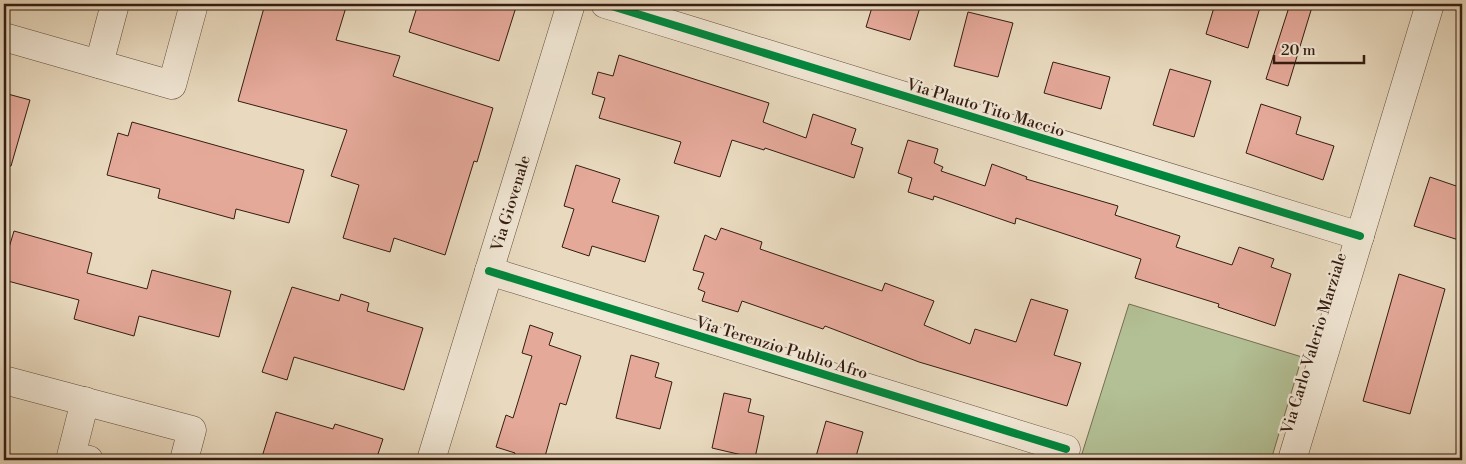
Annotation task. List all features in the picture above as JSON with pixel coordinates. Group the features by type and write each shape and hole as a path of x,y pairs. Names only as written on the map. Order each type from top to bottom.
{"street":[{"path":"99,64 116,4"},
{"path":"4,37 172,84 194,4"},
{"name":"Via Giovenale","path":"431,460 572,4"},
{"name":"Via Plauto Tito Maccio","path":"605,4 1360,236"},
{"name":"Via Carlo Valerio Marziale","path":"1292,460 1430,4"},
{"name":"Via Terenzio Publio Afro","path":"490,271 1066,448"},
{"path":"4,380 192,430 184,460"},
{"path":"85,402 71,456 89,460"}],"green space":[{"path":"1129,304 1302,357 1271,460 1080,460"}],"building":[{"path":"265,4 347,4 336,40 400,56 393,76 493,108 477,162 474,161 445,255 394,238 390,252 343,238 359,185 331,176 347,130 238,101"},
{"path":"418,4 517,4 499,61 409,32"},
{"path":"873,4 921,4 910,40 866,27"},
{"path":"1215,4 1261,4 1248,48 1206,34"},
{"path":"1290,4 1312,7 1288,86 1266,79"},
{"path":"968,12 1013,23 998,77 954,66"},
{"path":"619,55 769,103 763,122 806,138 813,114 856,129 851,144 863,148 854,178 765,148 764,150 732,140 720,177 674,163 681,142 599,118 605,98 592,94 598,72 613,76"},
{"path":"1053,62 1110,77 1101,109 1044,93"},
{"path":"1170,69 1211,81 1194,137 1153,125"},
{"path":"4,93 30,100 11,166 4,166"},
{"path":"1261,104 1301,117 1296,134 1334,146 1323,180 1246,153"},
{"path":"132,122 304,170 289,223 236,209 234,219 158,198 160,189 107,175 118,133 128,136"},
{"path":"908,140 938,149 934,163 943,167 941,171 985,186 992,164 1027,177 1026,179 1118,206 1115,215 1180,236 1176,247 1232,265 1239,247 1274,259 1271,267 1291,274 1275,326 1218,307 1219,304 1135,278 1141,259 1016,218 1015,224 934,196 933,200 908,192 912,178 898,173"},
{"path":"576,165 620,179 612,202 659,216 645,262 592,246 589,256 562,247 574,209 564,206"},
{"path":"1430,177 1462,188 1462,241 1414,226"},
{"path":"721,228 762,242 760,249 882,291 885,283 934,301 924,325 970,344 975,329 1016,342 1031,299 1068,310 1054,355 1081,363 1067,406 919,362 825,326 823,329 742,301 738,312 702,301 705,292 698,289 704,273 693,270 705,235 716,240"},
{"path":"14,231 92,253 87,273 147,289 152,270 231,291 219,337 139,316 134,336 74,319 79,300 4,280 4,249 8,251"},
{"path":"1399,274 1445,289 1410,414 1363,401"},
{"path":"292,287 339,301 341,294 369,303 367,311 423,328 404,390 294,357 287,380 262,372"},
{"path":"530,325 553,333 549,345 581,356 566,405 560,403 544,460 513,460 515,453 496,447 506,415 513,418 532,356 522,353"},
{"path":"631,355 659,363 655,377 672,382 660,429 616,418"},
{"path":"724,393 751,399 748,412 764,416 755,458 712,448"},
{"path":"276,412 333,429 335,424 383,439 376,460 261,460"},
{"path":"826,421 863,432 855,460 815,460"}],"cycle path":[{"path":"605,4 1360,236"},
{"path":"489,271 1066,449"}]}
